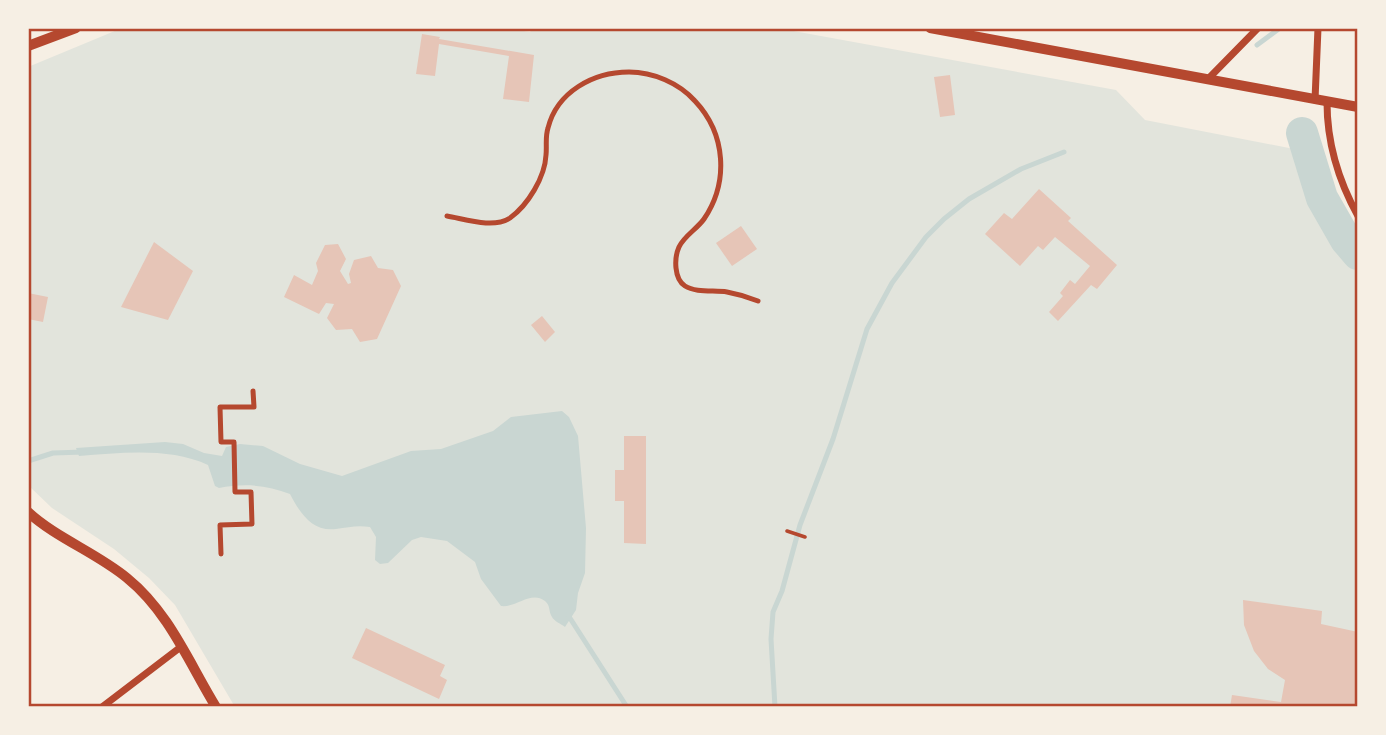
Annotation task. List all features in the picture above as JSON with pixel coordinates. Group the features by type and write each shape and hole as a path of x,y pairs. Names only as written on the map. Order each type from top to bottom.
{"street":[{"path":"28,46 76,28"},
{"path":"930,28 1358,107"},
{"path":"1208,79 1258,28"},
{"path":"1315,100 1318,28"},
{"path":"447,216 484,223 508,219 530,196 539,181 546,157 548,128 552,115 566,96 589,80 607,74 634,72 653,75 678,87 699,105 714,130 720,157 720,176 714,201 701,222 684,239 677,253 678,277 682,284 694,290 729,292 758,301"},
{"path":"1327,102 1329,141 1346,194 1358,216"},
{"path":"222,554 220,525 252,524 251,492 235,492 234,442 221,442 220,407 254,407 253,391"},
{"path":"28,512 100,557 129,579 163,616 216,707"},
{"path":"102,707 182,646"}],"path":[{"path":"787,531 805,537"}],"shaded area":[{"path":"122,28 504,28 530,32 533,28 777,28 1116,90 1145,120 1294,149 1312,206 1330,236 1358,272 1358,707 235,707 175,605 149,578 114,549 52,508 28,485 28,67"},
{"path":"562,411 569,417 578,436 586,528 585,573 576,610 565,627 553,618 547,603 540,598 529,598 501,606 481,579 475,562 447,541 421,537 412,540 388,563 380,564 375,560 376,537 370,527 320,527 308,520 290,494 255,486 219,488 215,486 208,465 193,459 161,453 79,456 76,448 165,442 183,444 204,453 222,456 226,447 240,444 263,446 300,464 342,476 411,451 441,449 493,431 511,417"}],"building":[{"path":"422,34 534,55 529,102 503,99 509,56 439,44 435,76 416,74"},
{"path":"950,75 955,115 940,117 934,77"},
{"path":"1039,189 1071,218 1068,221 1117,265 1097,289 1091,285 1058,321 1049,312 1063,296 1060,293 1070,280 1075,284 1090,266 1055,237 1043,250 1038,246 1020,266 985,234 1004,213 1012,219"},
{"path":"741,226 757,249 732,266 716,243"},
{"path":"154,242 193,271 168,320 121,307"},
{"path":"338,244 346,259 340,271 348,284 351,283 349,274 354,260 371,256 378,268 393,270 401,286 377,339 360,342 352,329 336,330 327,318 334,304 326,303 319,314 284,297 294,275 312,285 318,271 316,263 325,245"},
{"path":"28,293 48,297 43,322 28,319"},
{"path":"542,316 555,332 545,342 531,325"},
{"path":"624,436 646,436 646,544 624,543 624,501 615,501 615,470 624,470"},
{"path":"1243,600 1322,611 1321,624 1358,632 1358,707 1230,707 1232,695 1281,702 1285,680 1268,669 1254,651 1244,625"},
{"path":"366,628 445,665 440,676 447,680 439,699 352,658"}],"waterway":[{"path":"1257,45 1280,28"},
{"path":"1302,133 1322,198 1346,240 1358,254"},
{"path":"775,707 771,639 773,612 782,591 800,525 833,439 867,329 892,283 926,237 944,219 969,199 1021,169 1064,152"},
{"path":"28,461 53,453 84,452"},
{"path":"568,615 627,707"}]}
